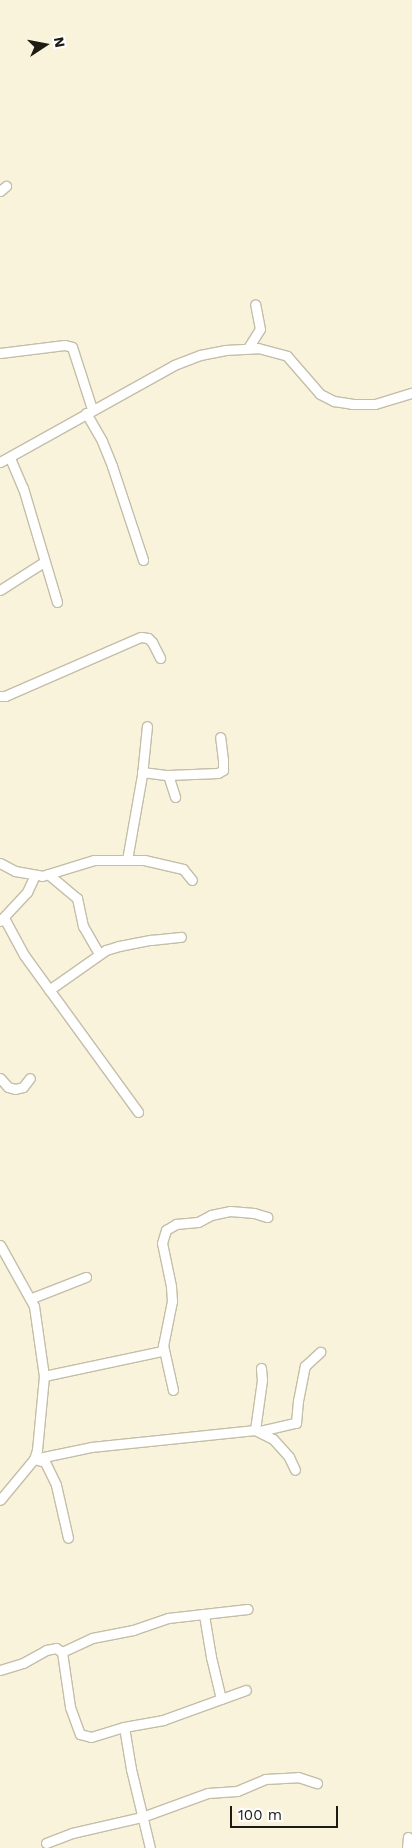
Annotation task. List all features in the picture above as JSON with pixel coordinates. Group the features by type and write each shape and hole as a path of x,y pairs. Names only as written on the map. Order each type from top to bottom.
{"street":[{"path":"248,348 260,330 255,304"},
{"path":"0,353 65,345 75,350 89,411 112,466 143,560"},
{"path":"0,462 10,458 89,411 187,359 248,348 271,350 287,356 320,394 334,401 352,404 375,404 412,393"},
{"path":"10,458 23,488 57,602"},
{"path":"0,590 44,562"},
{"path":"0,696 5,696 141,637 148,638 152,642 160,658"},
{"path":"127,860 142,772 146,726"},
{"path":"142,772 168,775 218,773 222,770 223,760 220,736"},
{"path":"168,775 175,797"},
{"path":"0,863 15,871 35,875 48,874 94,860 127,860 173,865 183,869 192,880"},
{"path":"48,874 77,898 84,926 99,954"},
{"path":"35,875 27,892 2,920 24,955 138,1112"},
{"path":"49,990 99,954 119,946 181,937"},
{"path":"0,1078 8,1087 15,1089 24,1087 30,1078"},
{"path":"44,1376 162,1351 162,1342 172,1301 171,1286 162,1243 166,1230 176,1224 198,1222 230,1211 254,1213 267,1217"},
{"path":"0,1245 32,1298 38,1326 44,1376 37,1450 34,1459 0,1500"},
{"path":"32,1298 86,1277"},
{"path":"162,1342 173,1390"},
{"path":"34,1459 91,1447 258,1431 296,1423 305,1366 320,1352"},
{"path":"258,1431 262,1380 261,1368"},
{"path":"258,1431 278,1445 289,1457 295,1470"},
{"path":"34,1459 45,1462 56,1485 68,1538"},
{"path":"62,1652 92,1638 132,1630 149,1622 247,1608"},
{"path":"204,1615 221,1699"},
{"path":"0,1670 23,1663 46,1650 56,1648 62,1652 70,1707 80,1734 91,1737 124,1727 163,1720 246,1690"},
{"path":"124,1727 150,1848"},
{"path":"46,1842 72,1833 142,1817 208,1793 234,1792 265,1779 298,1778 316,1782"},
{"path":"407,1848 408,1838"}]}
